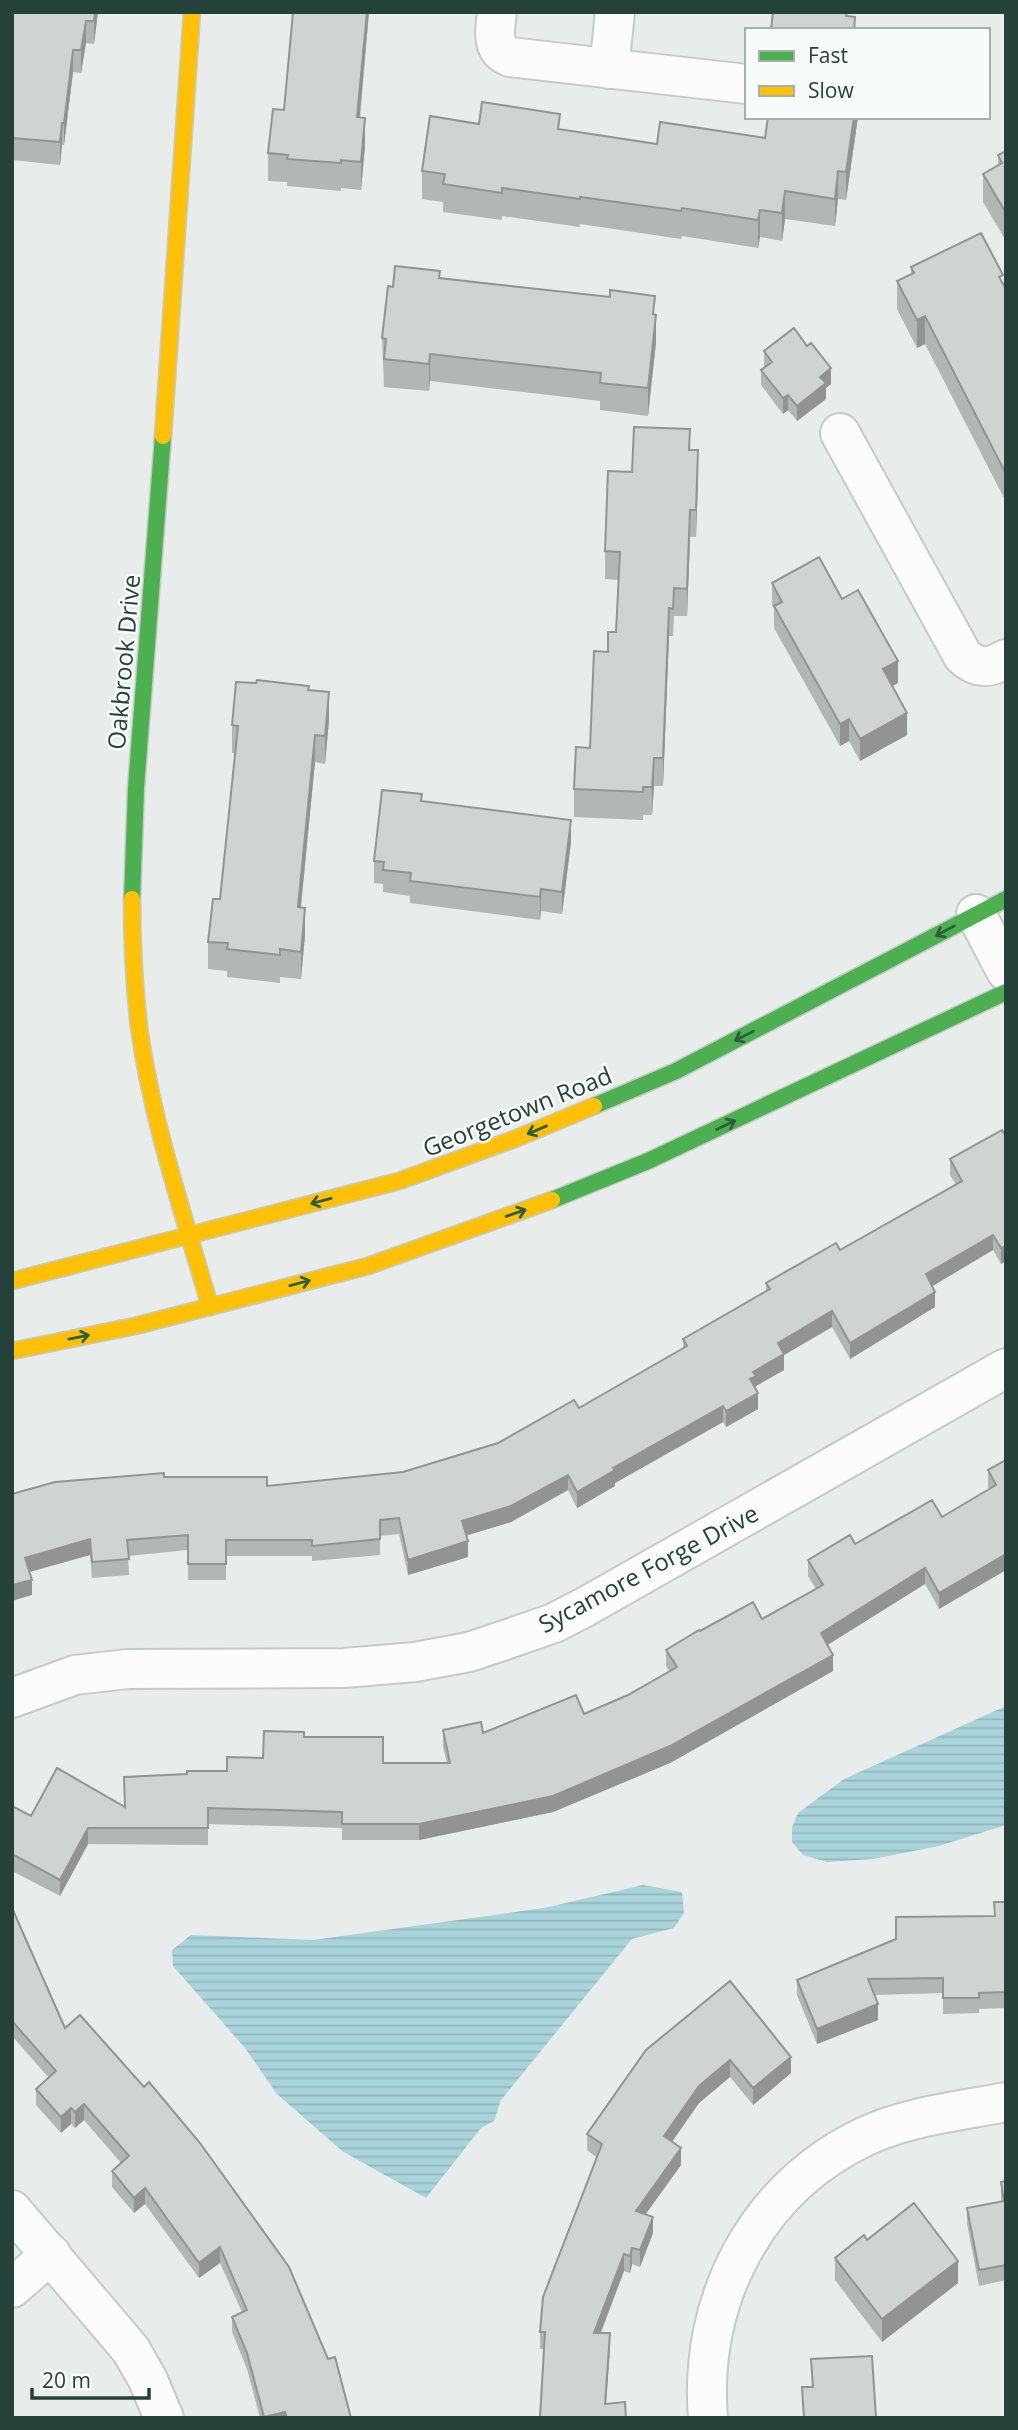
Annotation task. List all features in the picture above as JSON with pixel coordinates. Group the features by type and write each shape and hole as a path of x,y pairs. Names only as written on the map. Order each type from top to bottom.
{"main road":[{"name":"Oakbrook Drive","path":"192,12 153,578 133,820 131,906 135,986 151,1093 210,1307"},
{"name":"Georgetown Road","path":"12,1281 399,1181 517,1138 676,1071 991,906"},
{"path":"12,1351 135,1326 368,1266 541,1204 648,1161 1006,992"}],"street":[{"path":"497,12 494,37 504,55 745,85"},
{"path":"609,69 615,12"},
{"path":"840,433 963,656 971,664 983,667 1006,659"},
{"path":"991,906 1006,971"},
{"name":"Sycamore Forge Drive","path":"12,1698 75,1675 93,1672 128,1669 379,1666 469,1652 554,1623 585,1607 1006,1368"},
{"path":"708,2418 709,2346 723,2293 745,2242 779,2199 805,2173 868,2135 922,2118 1006,2102"},
{"path":"12,2210 131,2350 148,2380 164,2418"},
{"path":"12,2288 51,2254"}],"water":[{"path":"1006,1706 1006,1825 939,1846 873,1859 827,1862 803,1855 792,1842 792,1827 798,1813 844,1779"},
{"path":"643,1885 682,1892 684,1913 674,1928 632,1939 501,2100 494,2121 481,2128 426,2198 342,2151 277,2094 245,2048 173,1966 172,1950 191,1935 313,1940 544,1908"}],"building":[{"path":"12,12 95,12 94,21 86,21 81,50 73,50 60,142 12,138"},
{"path":"293,12 367,12 357,117 365,118 361,162 287,159 288,155 268,153 273,109 284,110"},
{"path":"773,12 847,12 846,16 855,17 854,28 771,28"},
{"path":"482,102 560,114 558,129 657,144 660,122 765,138 768,119 854,119 846,172 838,171 835,199 785,191 782,213 760,210 758,220 682,208 681,211 502,188 502,193 443,184 445,174 422,171 430,116 479,124"},
{"path":"1006,151 1006,213 983,174 1002,163 998,155"},
{"path":"981,233 1003,275 999,277 1006,289 1006,474 925,316 917,320 897,281 914,273 911,267"},
{"path":"395,266 440,271 439,278 610,297 610,290 655,296 653,314 656,315 648,388 600,383 601,373 430,354 429,364 384,359 386,339 382,338 388,286 393,287"},
{"path":"794,328 807,346 811,343 831,368 820,377 826,383 797,406 788,395 783,398 761,370 772,362 764,351"},
{"path":"634,427 690,429 689,450 698,450 696,510 690,510 687,589 674,588 673,609 669,608 663,758 654,758 652,787 643,787 643,792 574,789 576,747 590,748 594,651 608,652 608,632 616,632 620,552 605,551 608,471 632,472"},
{"path":"819,557 842,599 858,590 898,661 883,669 907,713 860,739 849,719 840,724 774,606 782,602 772,583"},
{"path":"257,680 309,686 308,690 329,692 325,736 315,735 298,907 305,908 301,952 280,949 280,955 227,949 228,943 208,942 213,899 220,899 238,726 232,725 236,682 256,683"},
{"path":"382,790 422,794 421,801 571,820 562,892 541,889 540,897 410,881 411,873 383,870 384,862 374,861"},
{"path":"1002,1130 1006,1137 1006,1246 1001,1248 993,1235 926,1274 935,1292 850,1343 832,1311 778,1343 784,1354 753,1372 756,1376 750,1379 758,1393 726,1411 723,1406 613,1468 615,1470 577,1492 568,1475 511,1506 462,1521 468,1541 408,1560 399,1518 380,1520 380,1539 312,1546 312,1540 226,1540 226,1564 188,1564 188,1535 127,1540 129,1559 92,1562 90,1539 25,1558 32,1580 12,1585 12,1494 55,1482 164,1473 164,1477 267,1477 267,1486 403,1472 498,1443 574,1400 579,1408 687,1346 683,1339 770,1289 766,1283 836,1243 840,1250 962,1181 950,1159"},
{"path":"1006,1460 1006,1554 939,1593 925,1568 821,1633 833,1655 670,1746 553,1796 419,1824 342,1824 342,1812 208,1808 208,1828 88,1828 60,1880 12,1854 12,1806 31,1816 57,1768 125,1807 124,1777 187,1774 187,1771 227,1771 227,1757 263,1758 264,1731 304,1732 304,1737 383,1737 383,1763 450,1763 443,1730 481,1722 483,1733 576,1695 584,1714 628,1695 677,1667 666,1650 699,1630 753,1602 762,1619 823,1585 808,1560 850,1535 855,1544 932,1500 942,1517 996,1485 988,1470"},
{"path":"994,1902 1006,1902 1006,1992 979,1993 979,1998 943,1998 943,1978 868,1979 878,2004 817,2029 797,1980 896,1939 896,1917 995,1916"},
{"path":"12,1908 65,2028 80,2015 144,2087 149,2082 200,2143 289,2267 328,2359 335,2357 351,2418 287,2418 285,2412 264,2417 247,2353 232,2317 247,2310 220,2247 199,2263 145,2188 134,2198 112,2171 129,2156 84,2104 75,2112 71,2108 61,2117 36,2089 56,2071 12,2021"},
{"path":"730,1981 791,2057 753,2088 730,2060 699,2086 664,2136 681,2148 636,2211 653,2217 640,2250 632,2248 630,2256 624,2254 594,2333 610,2333 605,2404 625,2402 626,2418 540,2418 545,2332 540,2332 543,2297 602,2144 587,2134 646,2050"},
{"path":"1006,2181 1006,2265 979,2270 967,2208 1004,2201 1001,2182"},
{"path":"914,2203 958,2261 882,2319 835,2258 864,2235 867,2240"},
{"path":"872,2356 876,2418 804,2418 802,2387 813,2387 811,2359"}],"traffic: fast":[{"path":"132,899 136,788 163,436"},
{"path":"594,1106 676,1071 1006,899"},
{"path":"552,1200 648,1161 1006,992"}],"traffic: slow":[{"path":"163,436 192,12"},
{"path":"132,899 136,995 145,1063 170,1168 210,1307"},
{"path":"12,1281 399,1181 517,1138 594,1106"},
{"path":"12,1351 135,1326 368,1266 552,1200"}]}
